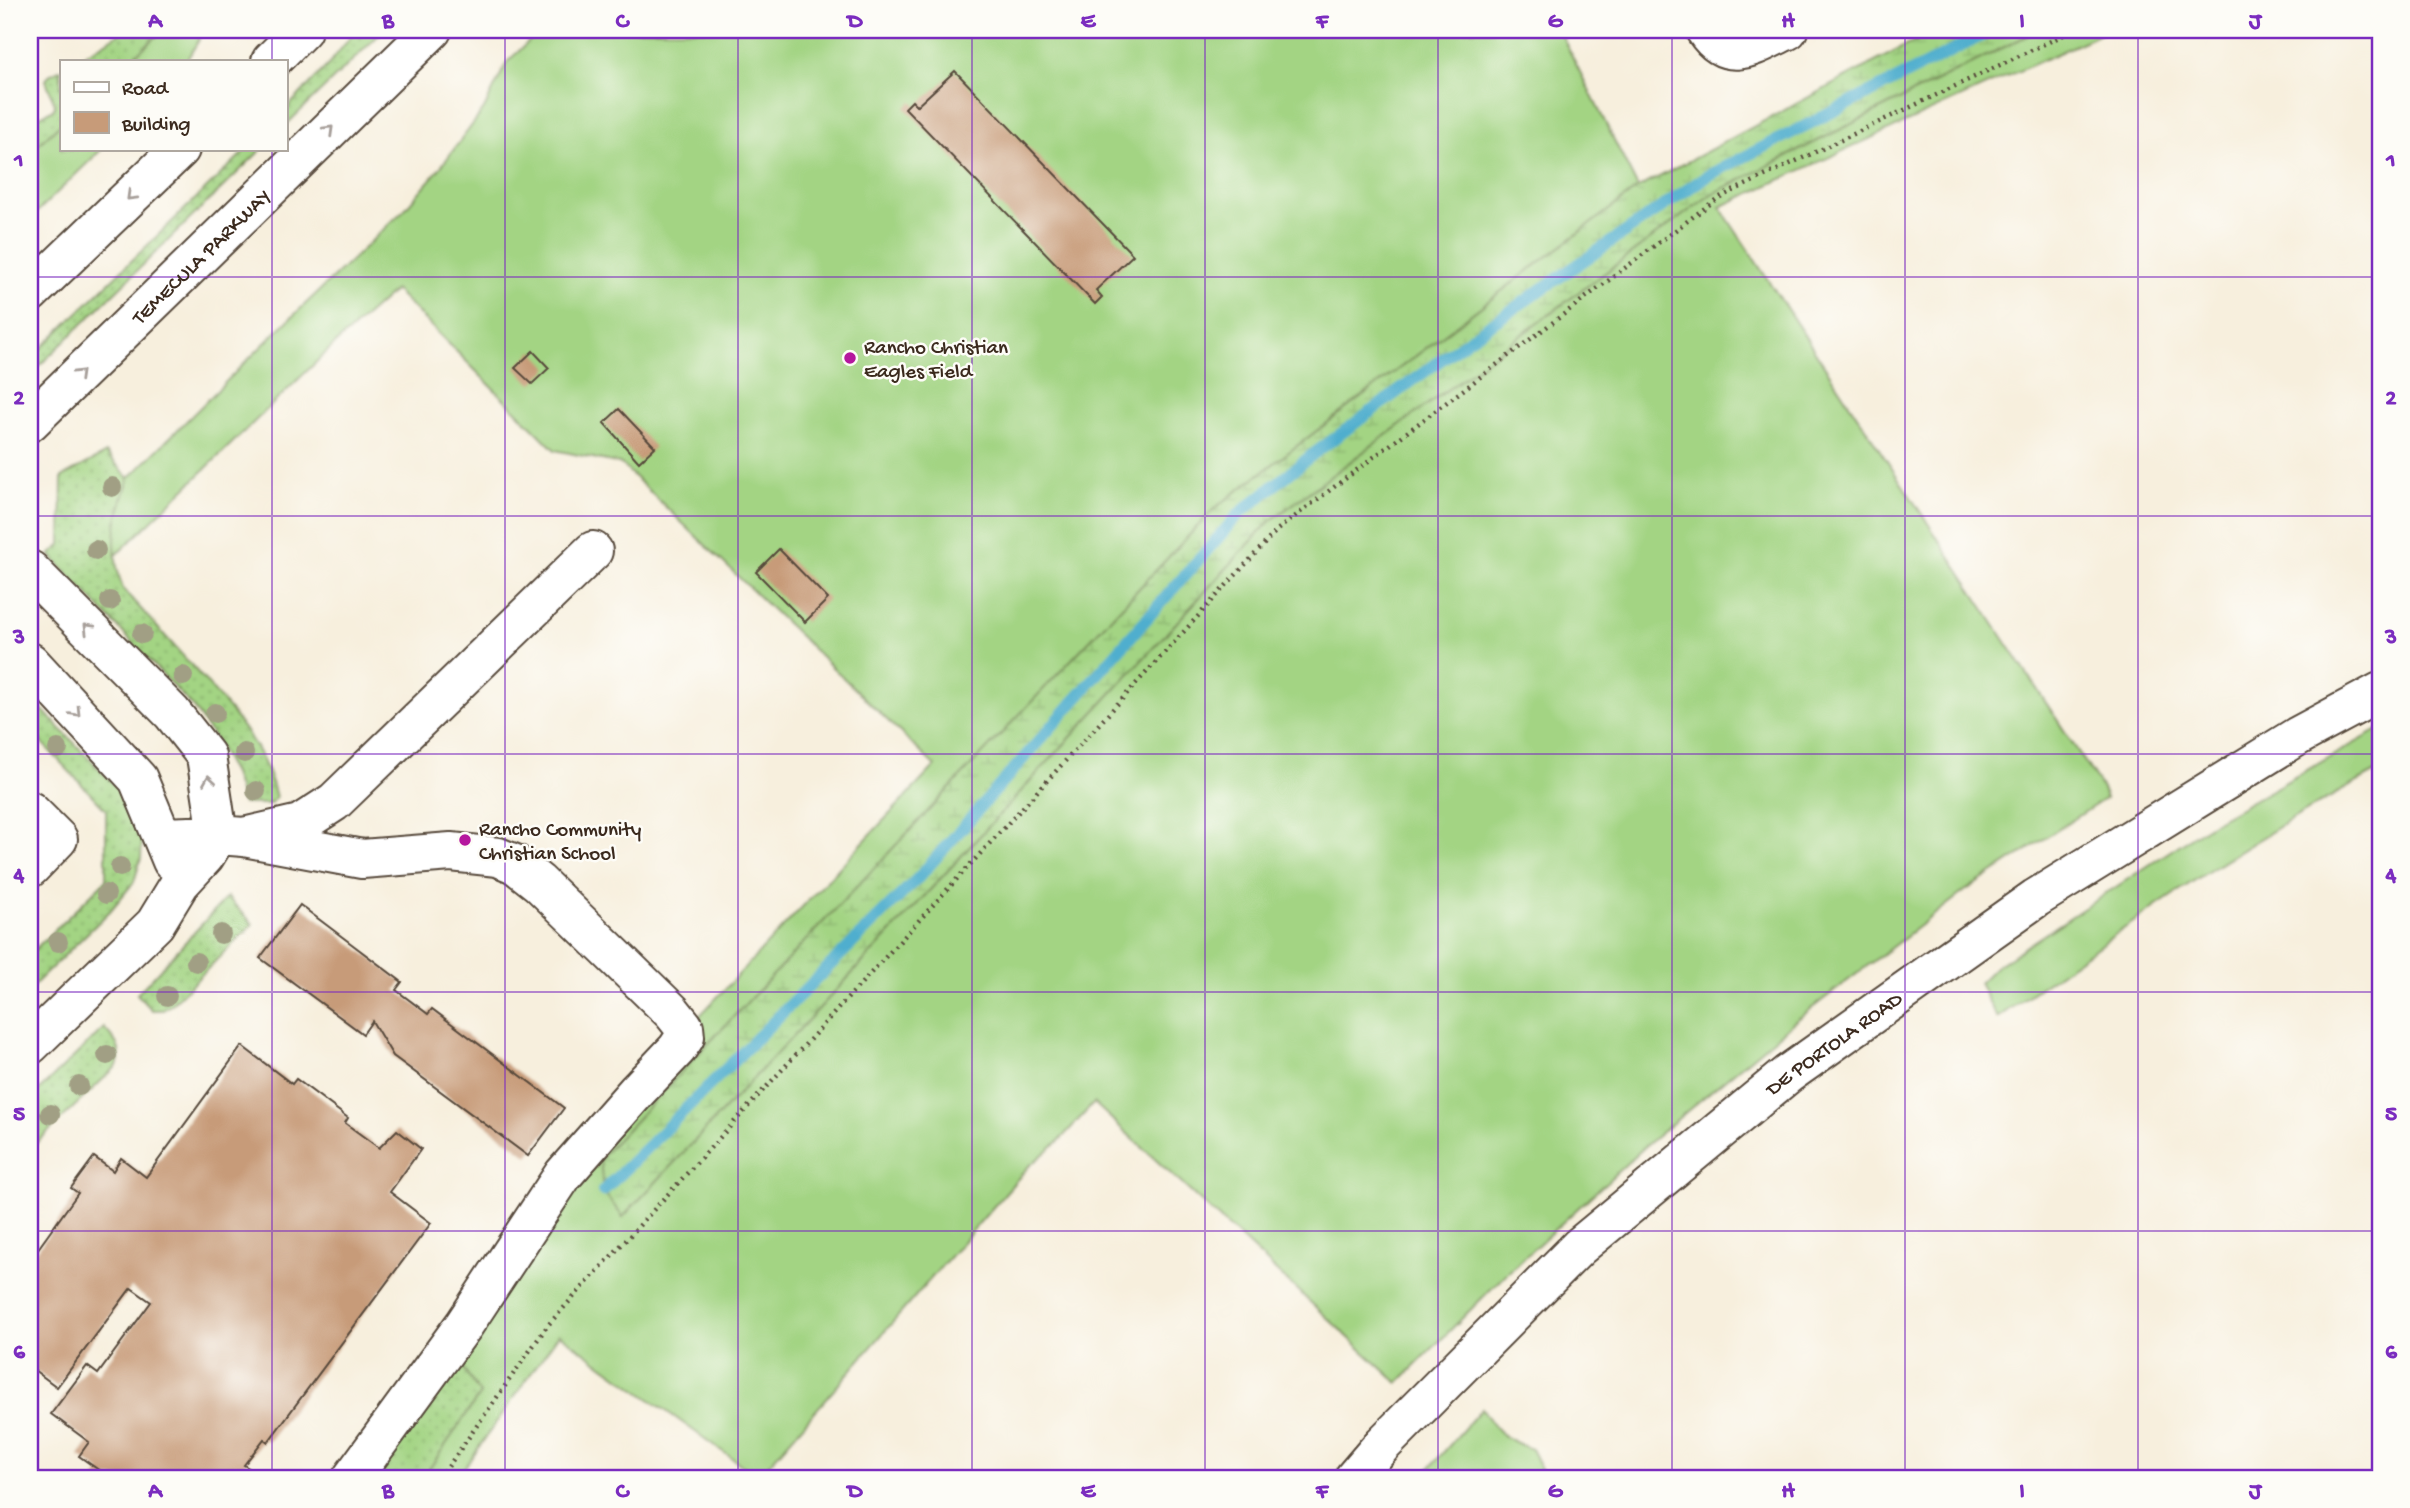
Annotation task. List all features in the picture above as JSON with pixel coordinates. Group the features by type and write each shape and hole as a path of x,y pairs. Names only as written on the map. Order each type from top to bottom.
{"main road":[{"path":"272,60 302,30"},
{"name":"TEMECULA PARKWAY","path":"30,422 432,30"},
{"path":"1705,30 1713,42 1726,48 1748,49 1788,30"},
{"path":"30,293 179,150"},
{"path":"162,837 231,836 300,824 334,802 593,551"},
{"path":"30,570 172,713 206,756 231,836"},
{"path":"30,662 138,779 180,883"},
{"name":"DE PORTOLA ROAD","path":"1354,1478 1382,1444 1579,1247 1788,1074 2036,898 2298,736 2380,692"},
{"path":"30,811 58,839 30,868"},
{"path":"30,1045 155,924 180,883 205,856 231,836 362,859 451,852 498,857 515,864 539,883 672,1012 684,1027 685,1037 677,1049 563,1175 464,1325 352,1478"}],"path":[{"path":"440,1478 548,1325 1277,530 1718,198 2074,30"}],"green space":[{"path":"125,30 163,30 130,60 77,60"},
{"path":"163,30 201,30 199,40 187,60 130,60"},
{"path":"356,30 384,30 287,124 287,108 329,64"},
{"path":"541,30 1559,30 1638,188 1215,508 600,1158 623,1217 905,917 1270,521 1710,195 2038,30 2109,30 1720,207 2106,798 1965,891 1794,1022 1650,1142 1503,1277 1398,1383 1094,1103 1059,1141 1028,1167 758,1477 559,1334 457,1478 423,1478 480,1394 454,1355 626,1094 935,766 621,464 555,450 395,290 336,343 115,556 116,522 129,478 405,209 484,109 507,62"},
{"path":"1935,30 2038,30 1710,195 1270,521 905,917 623,1217 603,1191 600,1158 1215,508 1638,188"},
{"path":"2367,30 2380,30 2380,98"},
{"path":"60,70 60,124 30,152 30,121 54,109 55,105 46,80 49,75"},
{"path":"60,124 60,150 101,150 30,219 30,152"},
{"path":"246,150 261,150 30,375 30,359"},
{"path":"106,453 129,478 117,519 115,547 123,589 218,695 242,726 263,760 270,778 276,797 271,804 243,804 233,774 215,739 192,706 50,555 61,545 62,477"},
{"path":"30,697 115,785 129,804 142,838 141,858 134,882 110,911 30,989 30,954 106,880 106,810 30,730"},
{"path":"2380,729 2380,770 2232,856 1997,1018 1979,983 1995,967 2211,824"},
{"path":"227,897 253,924 173,1003 163,1010 152,1010 137,994"},
{"path":"104,1028 119,1050 117,1066 30,1149 30,1099"},
{"path":"454,1355 480,1394 423,1478 376,1478"},
{"path":"1482,1408 1502,1434 1531,1449 1543,1473 1542,1478 1421,1478"}],"building":[{"path":"955,71 1133,255 1096,290 1102,297 1095,304 905,108 912,101 917,106"},
{"path":"533,351 549,368 532,384 515,368"},
{"path":"619,409 655,447 639,462 604,423"},
{"path":"779,549 828,599 805,622 756,572"},
{"path":"300,905 402,982 396,990 428,1014 432,1009 564,1108 528,1156 393,1056 372,1021 363,1034 260,958"},
{"path":"242,1046 292,1084 296,1079 348,1118 345,1123 379,1148 397,1130 421,1149 390,1192 431,1223 268,1442 264,1439 244,1465 250,1469 243,1478 95,1478 100,1471 79,1456 89,1442 51,1414 87,1366 98,1374 151,1302 131,1288 57,1387 30,1367 30,1260 78,1193 71,1188 94,1157 113,1171 121,1158 146,1177"}],"waterway":[{"path":"603,1191 919,877 1239,514 1312,455 1468,340 1707,176 1993,30"}],"place":[{"name":"Rancho Christian Eagles Field","path":"850,358"},
{"name":"Rancho Community Christian School","path":"465,840"}]}
